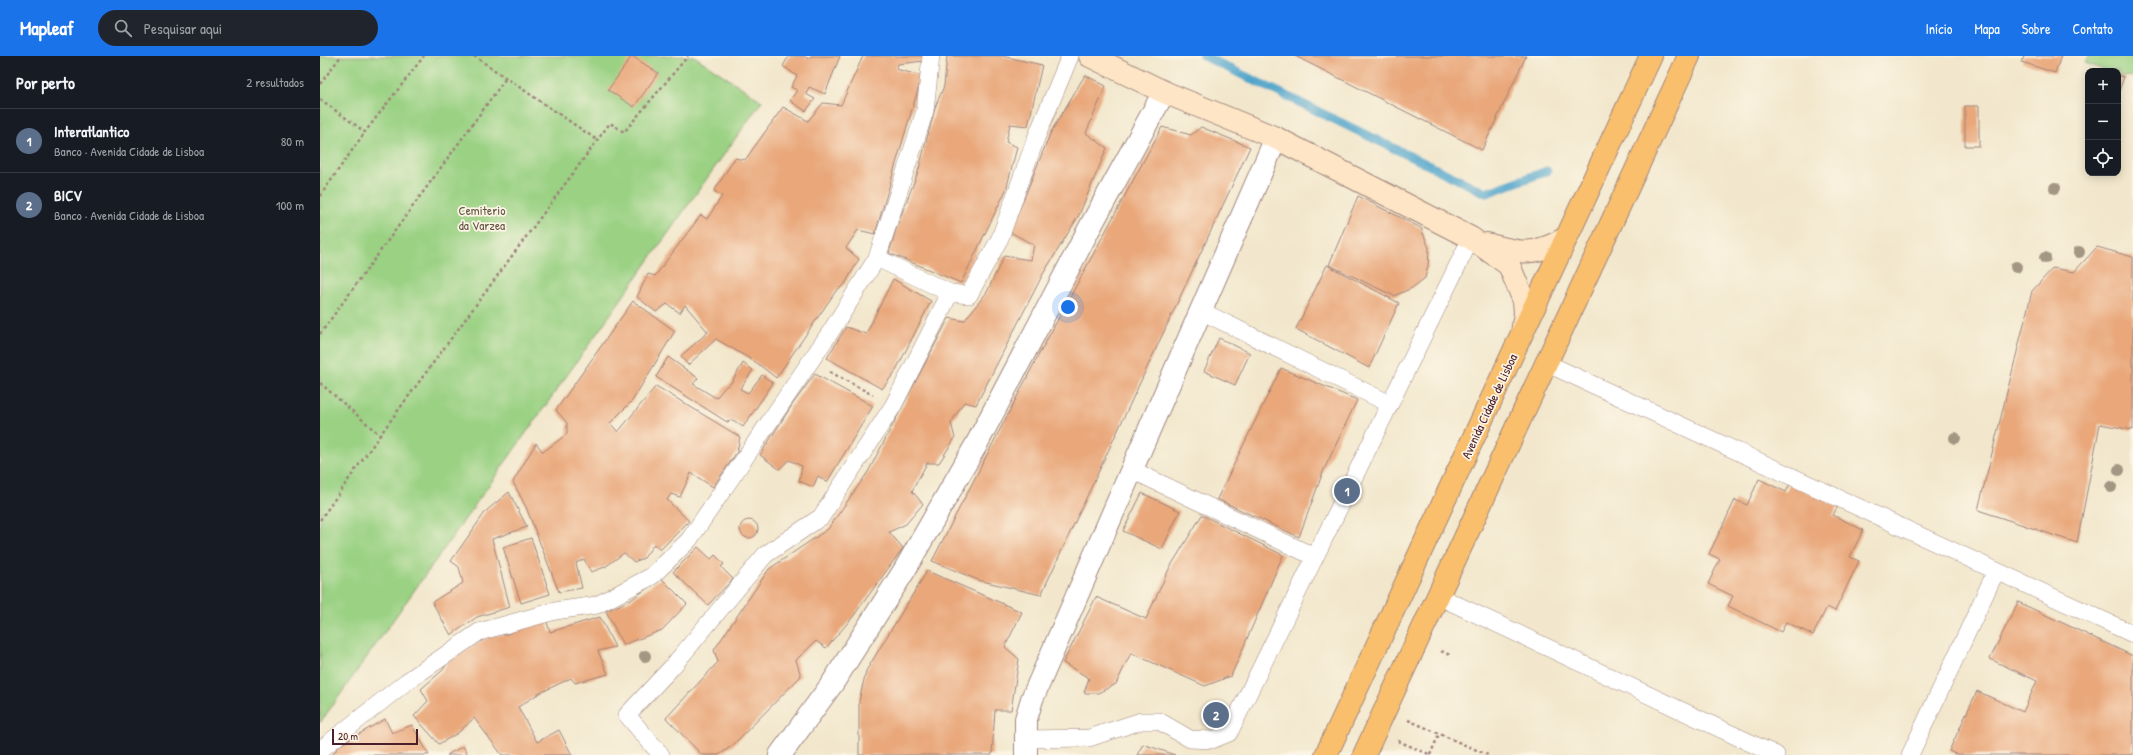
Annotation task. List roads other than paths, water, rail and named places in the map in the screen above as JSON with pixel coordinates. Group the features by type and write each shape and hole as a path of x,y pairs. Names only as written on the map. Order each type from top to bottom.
{"main road":[{"name":"Avenida Cidade de Lisboa","path":"1326,755 1651,56"},
{"path":"1364,755 1689,56"}],"street":[{"path":"1090,56 1164,92 1276,138 1471,238 1510,266 1524,302 1525,313 1521,335"},
{"path":"780,755 832,684 904,571 976,445 1089,229 1164,92"},
{"path":"1026,747 1026,719 1032,699 1276,138"},
{"path":"1471,238 1511,251 1523,252 1549,247 1566,238"}],"lane":[{"path":"320,750 406,682 479,632 555,611 597,605 652,576 689,540 832,331 877,258 925,111 931,56"},
{"path":"877,258 950,293 969,295 1000,238 1036,138 1070,56"},
{"path":"1026,747 1089,738 1141,721 1159,721 1190,739 1212,740 1229,733 1471,238"},
{"path":"661,755 627,715 672,667 765,555 821,517 893,406 950,293"},
{"path":"1201,311 1390,404"},
{"path":"1546,364 2133,634"},
{"path":"1132,470 1315,557"},
{"path":"1910,755 1996,571"},
{"path":"1438,596 1776,755"}],"waterway":[{"path":"1204,56 1486,193 1547,171"}],"place":[{"name":"Interatlantico","path":"1347,491"},
{"name":"BICV","path":"1216,715"}],"park label":[{"name":"Cemiterio da Varzea","path":"482,218"}]}
